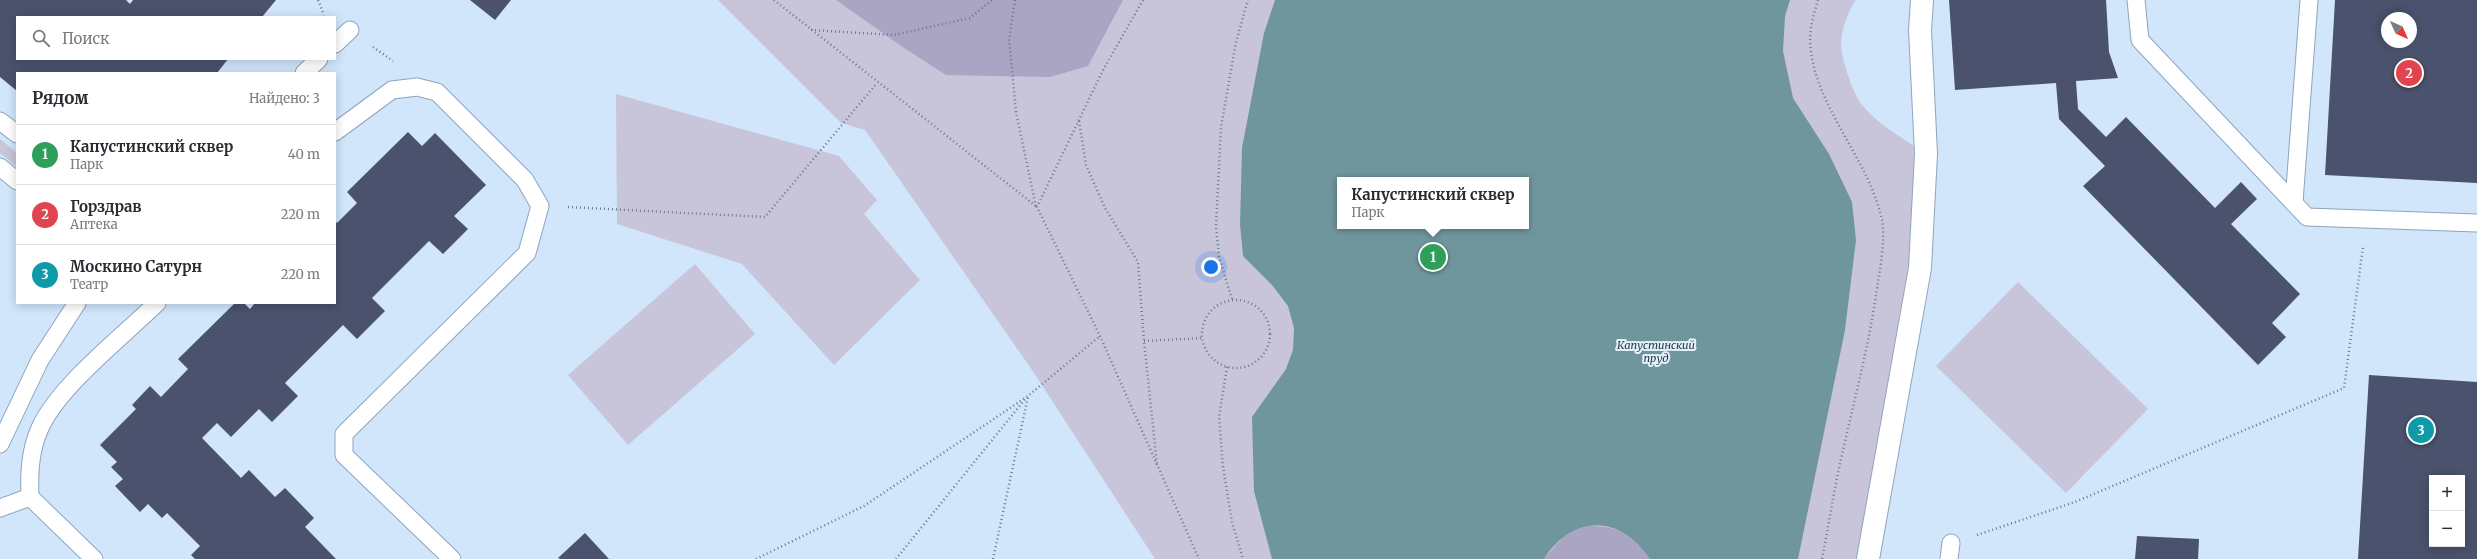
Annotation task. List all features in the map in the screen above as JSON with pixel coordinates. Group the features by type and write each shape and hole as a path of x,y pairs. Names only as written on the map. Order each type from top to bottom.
{"street":[{"path":"1868,559 1920,268 1926,154 1920,30 1922,0"}],"lane":[{"path":"2136,0 2140,40 2294,202 2306,217 2477,222"},
{"path":"2294,202 2309,0"},
{"path":"336,43 350,30"},
{"path":"305,72 318,60"},
{"path":"336,131 392,90 417,87 437,92 525,180 540,206 527,253 344,434 344,455 452,559"},
{"path":"0,121 16,133"},
{"path":"0,168 16,180"},
{"path":"0,444 40,360 76,304"},
{"path":"94,559 30,497 29,473 32,453 40,428 52,407 69,387 156,304"},
{"path":"0,508 30,497"}],"path":[{"path":"318,0 325,16"},
{"path":"774,0 877,83 1037,207"},
{"path":"810,30 894,35 970,18 992,0"},
{"path":"1015,0 1009,39 1016,112 1037,207 1100,336 1199,559"},
{"path":"1037,207 1103,70 1143,0"},
{"path":"1232,299 1219,258 1216,226 1220,127 1236,42 1248,0"},
{"path":"1818,0 1810,40 1812,61 1819,85 1867,177 1882,222 1880,267 1868,347 1842,456 1822,559"},
{"path":"540,206 765,217 877,83"},
{"path":"1079,120 1086,165 1105,208 1138,262 1144,341 1158,468"},
{"path":"1950,551 2075,502 2344,388 2367,219"},
{"path":"1232,299 1246,301 1258,306 1266,317 1271,330 1270,343 1263,355 1253,364 1240,368 1227,367 1215,361 1206,350 1202,338 1203,324 1209,312 1220,303 1232,299"},
{"path":"756,559 864,506 1028,396 1100,336"},
{"path":"1144,341 1202,338"},
{"path":"1227,367 1219,416 1223,467 1232,522 1243,559"},
{"path":"896,559 1028,396"},
{"path":"993,559 1028,396"}],"shaded area":[{"path":"718,0 1856,0 1848,14 1841,38 1845,67 1855,94 1868,112 1894,133 1914,146 1916,220 1908,294 1860,559 1155,559 1034,373 865,130 841,123"},
{"path":"836,0 1123,0 1088,66 1050,77 946,75 907,50"},
{"path":"616,94 839,156 877,200 864,214 920,280 834,365 742,264 617,224"},
{"path":"0,139 16,152 16,166 0,153"},
{"path":"695,264 755,334 628,445 568,375"},
{"path":"2018,282 2148,409 2066,493 1936,366"},
{"path":"1586,525 1616,529 1623,532 1637,542 1650,559 1544,559 1566,533"}],"water":[{"name":"Капустинский пруд","path":"1275,0 1790,0 1785,16 1783,51 1793,98 1829,154 1852,202 1856,240 1845,330 1798,559 1650,559 1638,544 1625,534 1611,528 1597,525 1583,527 1569,533 1556,544 1544,559 1272,559 1254,491 1252,417 1286,369 1293,350 1294,328 1288,306 1272,285 1243,256 1240,224 1242,148 1264,33"}],"building":[{"path":"0,0 126,0 130,4 133,0 276,0 263,16 16,16 16,60 227,60 218,72 16,72 16,90 0,77"},
{"path":"470,0 511,0 495,20"},
{"path":"1949,0 2106,0 2109,52 2118,78 2076,81 2078,109 2106,137 2126,117 2215,208 2241,182 2257,199 2231,224 2300,294 2272,323 2286,337 2258,365 2083,186 2105,166 2059,119 2056,83 1955,90"},
{"path":"2335,0 2477,0 2477,183 2325,175"},
{"path":"408,132 422,146 435,133 486,185 454,216 468,229 443,254 429,241 372,298 385,311 357,339 343,325 285,383 298,396 272,422 259,409 231,437 217,423 202,438 241,478 249,470 275,497 285,488 314,518 305,527 336,559 195,559 191,555 200,546 167,513 162,518 148,504 140,512 115,486 123,479 111,467 117,462 100,445 136,409 132,405 150,386 161,397 188,369 178,359 234,304 245,304 250,309 254,304 336,304 336,222 337,223 357,203 347,192"},
{"path":"2369,375 2477,382 2477,559 2358,559"},
{"path":"585,533 609,559 558,558"},
{"path":"2137,536 2199,539 2198,559 2135,559"}],"place":[{"name":"Горздрав","path":"2409,73"},
{"name":"Капустинский сквер","path":"1433,257"},
{"name":"Москино Сатурн","path":"2421,430"}]}
